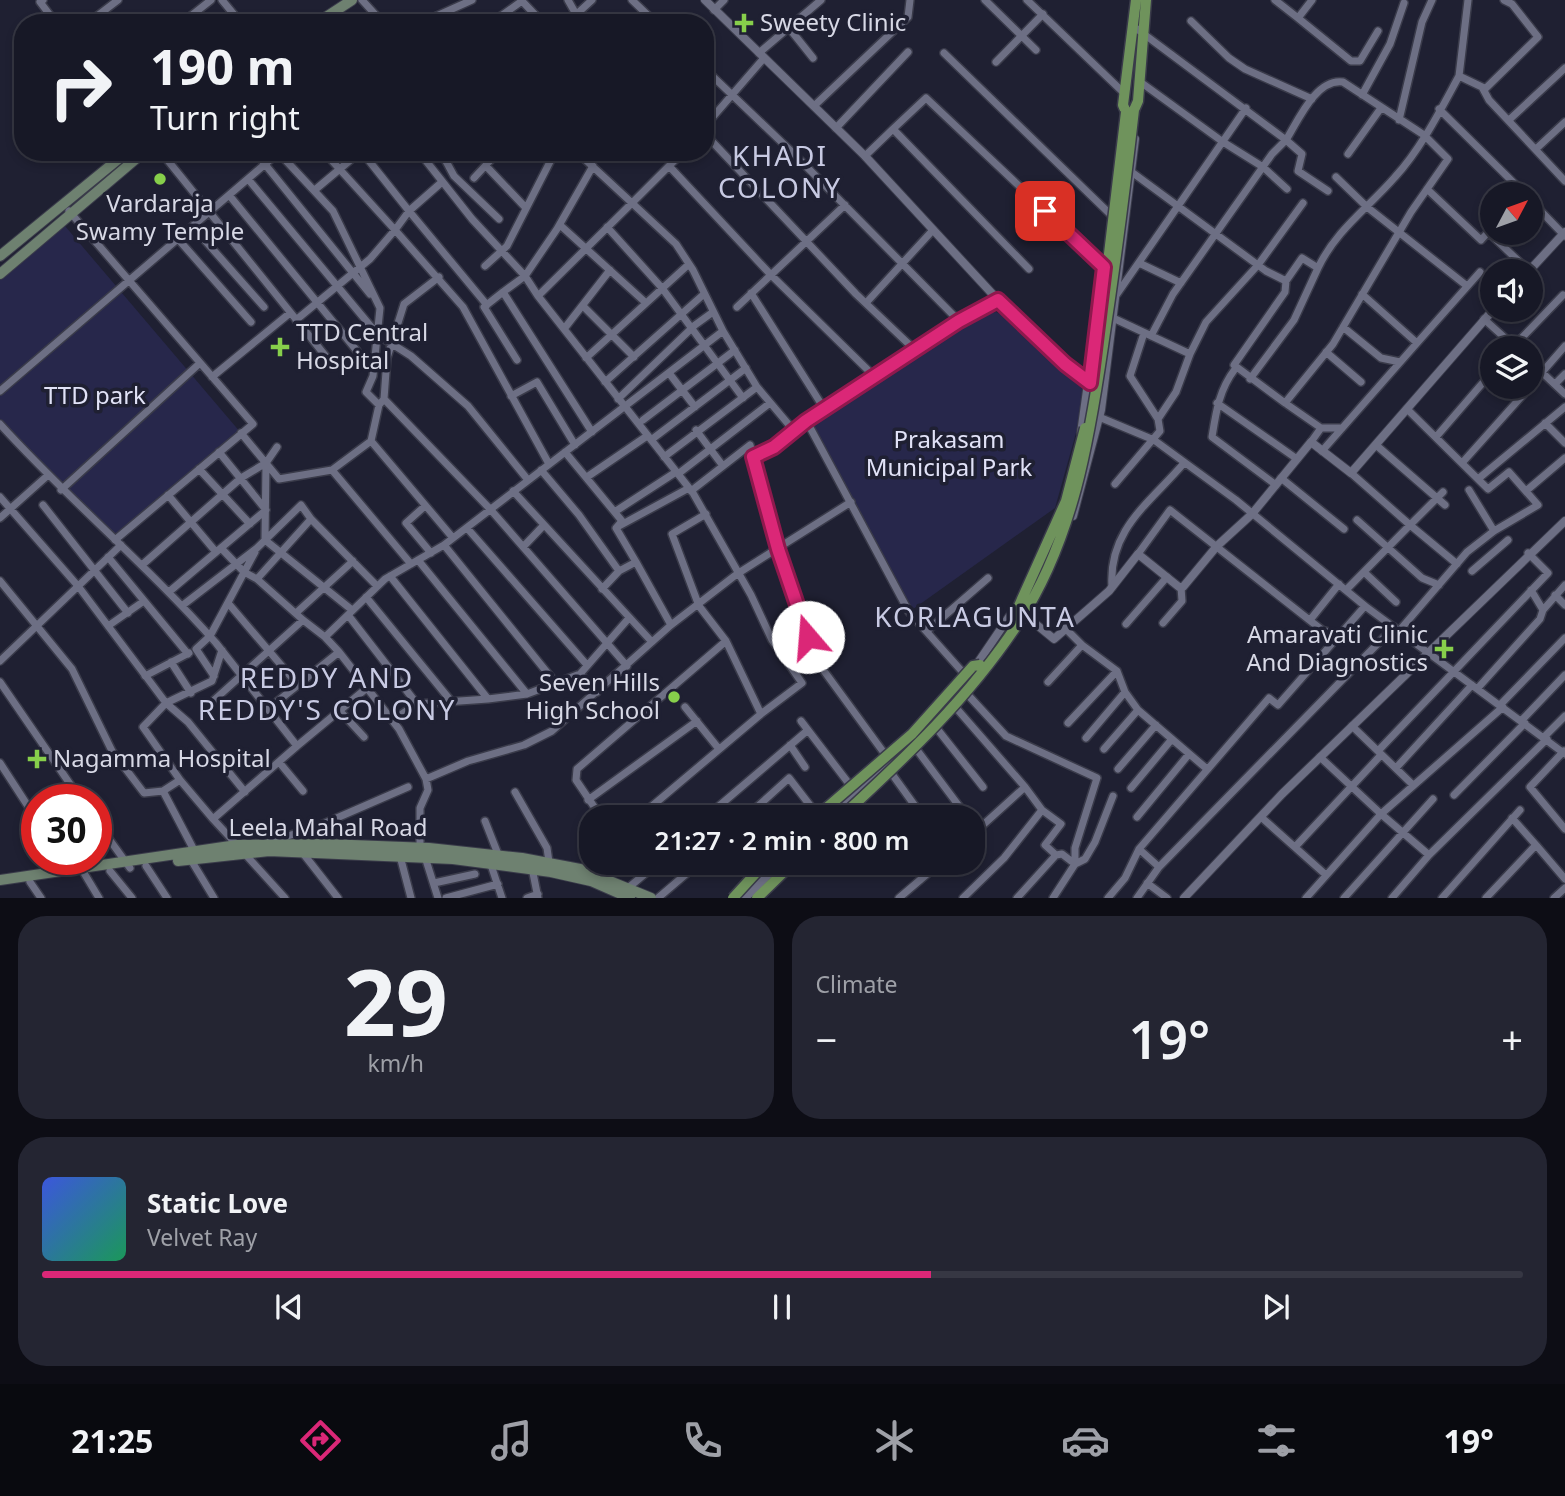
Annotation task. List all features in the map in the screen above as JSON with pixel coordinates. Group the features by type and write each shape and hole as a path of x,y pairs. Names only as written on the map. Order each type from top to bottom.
{"main road":[{"path":"337,4 352,0"},
{"path":"844,805 906,749 980,665 1025,596 1066,501 1094,380 1129,104 1138,81 1136,0"},
{"path":"855,805 945,717 972,686 1019,622 1063,529 1083,470 1096,409 1137,29 1146,0"},
{"path":"0,256 116,161"},
{"path":"0,274 134,161"},
{"path":"832,805 912,734 973,666 980,665"},
{"name":"Leela Mahal Road","path":"264,848 400,856 422,854"},
{"name":"Leela Mahal Road","path":"112,867 264,848 494,858 579,866"},
{"name":"Leela Mahal Road","path":"112,870 127,865 146,866 193,856"},
{"name":"Leela Mahal Road","path":"494,858 532,868 579,867"},
{"name":"Leela Mahal Road","path":"2,879 32,875"},
{"name":"Leela Mahal Road","path":"2,879 30,881 61,875"},
{"name":"Leela Mahal Road","path":"598,875 629,893 652,898"},
{"path":"733,898 754,875"},
{"path":"747,898 770,875"},
{"path":"760,898 783,875"}],"street":[{"path":"100,14 118,0"},
{"path":"193,14 211,0"},
{"path":"222,0 234,14"},
{"path":"362,0 375,14"},
{"path":"441,14 472,0"},
{"path":"568,0 578,13 592,0"},
{"path":"632,0 647,14"},
{"path":"705,0 865,156 998,300 1056,356 1090,383 1102,384"},
{"path":"715,9 724,0"},
{"path":"714,116 762,56 821,0"},
{"path":"814,106 908,17 910,0"},
{"path":"985,0 1036,50"},
{"path":"857,805 938,730 1028,616 1072,519 1099,416 1133,173 1129,104 1027,0"},
{"path":"1275,0 1357,62 1378,31"},
{"path":"1297,19 1312,0"},
{"path":"1399,120 1422,22 1432,0"},
{"path":"1250,379 1294,320 1318,268 1339,234 1405,166 1459,76 1468,0"},
{"path":"1484,90 1538,37 1512,4 1504,0"},
{"path":"504,14 523,1"},
{"path":"1362,95 1390,44 1404,3"},
{"path":"996,62 1043,14"},
{"path":"1191,21 1229,58 1245,69 1312,99"},
{"path":"789,28 813,58"},
{"path":"1137,29 1286,140 1302,154 1298,171 1328,191"},
{"path":"836,128 908,52"},
{"path":"944,53 1110,214"},
{"path":"1509,120 1565,68"},
{"path":"1459,76 1484,90 1565,181"},
{"path":"714,77 959,321"},
{"path":"1138,81 1223,142 1264,167 1287,189"},
{"path":"1115,484 1160,431 1158,419 1130,376 1148,335 1181,283 1286,140 1312,99 1328,83 1343,82 1424,135 1448,159 1399,231 1343,327 1285,403"},
{"path":"865,156 926,99 1104,267"},
{"path":"843,805 889,761 968,677 1015,607 1058,509 1082,427 1090,383 1110,214 1129,104"},
{"path":"1117,295 1246,108"},
{"path":"1348,154 1381,108"},
{"path":"1439,109 1511,182"},
{"path":"1536,149 1565,122"},
{"path":"893,129 1029,270"},
{"path":"714,143 866,303 915,350"},
{"path":"168,161 332,364"},
{"path":"0,391 267,161"},
{"path":"287,161 316,189 333,211 379,305 373,376 366,392 382,402 490,509 627,666"},
{"path":"332,161 439,277 463,307 549,464"},
{"path":"316,189 350,161"},
{"path":"368,161 487,305"},
{"path":"426,161 525,276 690,489 706,514 772,640 802,683 653,805"},
{"path":"446,161 454,176 499,219"},
{"path":"474,178 490,161"},
{"path":"485,266 501,251 550,161"},
{"path":"588,161 676,244 757,387 795,432"},
{"path":"538,296 674,161"},
{"path":"265,163 379,305"},
{"path":"486,166 526,208"},
{"path":"517,360 484,307 525,276 560,225 593,166"},
{"path":"669,166 771,275 875,377"},
{"path":"1133,173 1258,265 1286,281"},
{"path":"1336,177 1367,207 1467,286"},
{"path":"248,179 378,335 392,342 468,407 528,480"},
{"path":"296,320 370,258 409,211 442,182"},
{"path":"1427,189 1480,239"},
{"path":"229,195 357,351"},
{"path":"1158,419 1176,392 1190,354 1206,322 1258,265 1303,203"},
{"path":"0,660 95,570 118,542 168,495 253,424 64,204"},
{"path":"737,307 845,205"},
{"path":"1540,259 1564,234 1544,214"},
{"path":"560,225 646,303"},
{"path":"192,227 264,307"},
{"path":"607,227 663,288 680,315 732,379 743,398"},
{"path":"866,303 933,230"},
{"path":"178,239 251,321"},
{"path":"1504,245 1518,259"},
{"path":"1318,268 1302,258 1286,281 1285,292 1234,361 1235,369 1217,402 1212,437 1279,481 1344,529"},
{"path":"1139,263 1181,283"},
{"path":"586,358 689,264"},
{"path":"564,329 610,270"},
{"path":"1322,451 1480,272"},
{"path":"242,433 279,479 332,470 371,441 382,402 387,358 404,304 439,277"},
{"path":"503,292 592,432"},
{"path":"751,293 825,410"},
{"path":"605,382 705,294"},
{"path":"1362,294 1417,342"},
{"path":"1525,336 1563,295"},
{"path":"753,457 774,447 806,421 959,321 998,300"},
{"path":"583,306 634,357"},
{"path":"618,399 691,328 713,312"},
{"path":"212,377 290,313"},
{"path":"1113,318 1190,354"},
{"path":"1351,474 1481,322"},
{"path":"1487,322 1502,336"},
{"path":"1343,327 1381,358 1400,362"},
{"path":"325,637 390,576 444,545 723,331"},
{"path":"1565,346 1543,372 1565,394"},
{"path":"643,421 735,350"},
{"path":"1326,352 1362,382"},
{"path":"61,490 200,363"},
{"path":"587,477 695,407 746,368"},
{"path":"1235,369 1321,428 1342,428"},
{"path":"669,373 695,407"},
{"path":"1555,384 1565,374"},
{"path":"511,396 537,382 575,445"},
{"path":"1436,437 1480,386"},
{"path":"664,457 696,430 757,387"},
{"path":"1462,463 1519,399"},
{"path":"1217,402 1297,459"},
{"path":"616,511 711,450 770,403"},
{"path":"1478,479 1565,407"},
{"path":"1138,898 1158,867 1396,629 1457,564 1494,531 1538,505 1509,472 1488,489 1407,409"},
{"path":"1099,416 1154,440 1252,514 1365,606 1564,752 1530,787 1565,829"},
{"path":"806,421 909,612 968,677"},
{"path":"1545,423 1565,443"},
{"path":"0,424 61,490 183,605 222,650 297,747"},
{"path":"1163,623 1182,601 1181,587 1217,546 1252,514 1321,428"},
{"path":"696,430 723,466"},
{"path":"371,441 453,538"},
{"path":"1311,442 1457,564"},
{"path":"615,528 690,489 750,445 778,549 816,660 889,761"},
{"path":"1376,445 1440,494 1445,505"},
{"path":"142,565 241,478 266,463 277,447"},
{"path":"219,452 266,510"},
{"path":"565,452 616,511 622,522 615,528"},
{"path":"1526,491 1565,458"},
{"path":"266,463 266,540"},
{"path":"1112,587 1115,548 1123,529 1184,463"},
{"path":"199,469 250,524"},
{"path":"332,470 415,562 527,694"},
{"path":"541,470 579,515 619,571"},
{"path":"0,518 47,476"},
{"path":"1468,490 1494,531"},
{"path":"513,491 652,642"},
{"path":"1346,590 1440,494"},
{"path":"168,495 218,550 257,579 325,637 393,720 426,779 428,790 420,808 422,854 438,898"},
{"path":"0,497 78,586 166,703 188,722 245,792"},
{"path":"426,779 468,761 524,745 552,731 671,625 737,574 851,502"},
{"path":"43,505 128,613"},
{"path":"183,605 257,548 301,505 311,519 377,586"},
{"path":"425,506 406,523 431,553"},
{"path":"170,591 266,510"},
{"path":"1015,607 1054,639 1112,587 1170,510 1322,630 1339,635"},
{"path":"706,514 672,534 699,606 726,641 761,714"},
{"path":"257,579 311,519"},
{"path":"1357,520 1422,578 1438,585"},
{"path":"1184,898 1320,757 1528,553 1565,521"},
{"path":"523,547 544,525"},
{"path":"467,528 587,665"},
{"path":"615,528 671,625"},
{"path":"266,540 325,587 350,613 417,704"},
{"path":"1472,570 1508,540"},
{"path":"1481,541 1491,554"},
{"path":"444,545 554,681"},
{"path":"145,676 196,649 210,636 257,548"},
{"path":"1295,847 1351,788 1452,671 1548,573 1528,553"},
{"path":"1138,554 1181,587"},
{"path":"108,557 188,653"},
{"path":"296,613 353,561"},
{"path":"602,589 619,571 636,562"},
{"path":"1364,572 1396,602"},
{"path":"390,576 488,699"},
{"path":"1126,624 1167,577"},
{"path":"928,630 988,578"},
{"path":"0,581 72,669 112,751 144,793 163,790 180,780"},
{"path":"1310,620 1339,584"},
{"path":"1396,768 1540,620 1543,610 1565,585"},
{"path":"1531,590 1543,610"},
{"path":"1555,595 1565,605"},
{"path":"366,597 451,701"},
{"path":"108,625 144,601"},
{"path":"228,603 298,685"},
{"path":"1108,898 1125,878 1139,849 1269,698 1278,705 1365,606"},
{"path":"393,720 417,704 527,694 554,681 580,674 629,618"},
{"path":"212,702 303,620"},
{"path":"1065,628 1082,645 1117,671 1125,692 1138,710 1207,769"},
{"path":"1306,898 1381,814 1501,706 1565,638"},
{"path":"592,805 576,780 580,765 726,641"},
{"path":"1048,682 1082,645"},
{"path":"196,649 214,676"},
{"path":"222,650 212,681 166,703 144,727 180,780 285,898"},
{"path":"268,709 339,652"},
{"path":"171,662 191,693"},
{"path":"1068,723 1117,671"},
{"path":"580,674 597,692"},
{"path":"1454,795 1565,675"},
{"path":"0,682 70,784"},
{"path":"213,819 368,687"},
{"path":"1086,738 1125,692"},
{"path":"968,695 1006,736 1097,778 1075,848 1075,864"},
{"path":"685,706 719,749"},
{"path":"957,709 1026,787 1042,810 1061,824 1045,845 1056,855"},
{"path":"1104,749 1138,710"},
{"path":"340,711 363,737"},
{"path":"1392,898 1429,855 1565,716"},
{"path":"588,800 697,721"},
{"path":"801,721 856,792"},
{"path":"1118,769 1156,725"},
{"path":"1352,726 1413,785"},
{"path":"720,805 808,730"},
{"path":"938,730 983,787"},
{"path":"1131,788 1172,739"},
{"path":"790,745 805,766"},
{"path":"917,750 957,805"},
{"path":"1137,817 1189,754"},
{"path":"1320,757 1351,788 1429,855"},
{"path":"279,762 303,790"},
{"path":"0,763 21,795"},
{"path":"892,774 914,805"},
{"path":"759,805 789,778 809,805"},
{"path":"264,848 408,787"},
{"path":"985,823 1026,787"},
{"path":"163,790 214,898"},
{"path":"515,792 547,848 549,862"},
{"path":"1053,898 1075,864 1085,859 1095,842 1113,796"},
{"path":"1344,898 1433,799"},
{"path":"963,898 1004,858 1042,810"},
{"path":"1442,898 1520,810"},
{"path":"1261,817 1326,875"},
{"path":"1512,818 1565,879"},
{"path":"485,821 502,898"},
{"path":"112,844 127,865"},
{"path":"1486,898 1536,845"},
{"path":"1139,849 1158,867"},
{"path":"302,852 338,898"},
{"path":"1017,898 1056,855 1062,854 1075,864"},
{"path":"400,856 411,898"},
{"path":"146,866 167,898"},
{"path":"527,898 538,896 532,868"},
{"path":"112,873 132,898"},
{"path":"434,883 475,874"},
{"path":"85,875 99,898"},
{"path":"629,893 646,875"},
{"path":"658,898 685,875"},
{"path":"747,898 767,875"},
{"path":"900,898 926,875"},
{"path":"30,881 41,898"},
{"path":"1147,883 1167,898"},
{"path":"446,898 498,884"},
{"path":"1554,898 1565,888"}],"green space":[{"name":"TTD park","path":"65,226 241,433 115,540 61,490 0,420 0,278"},
{"name":"Prakasam Municipal Park","path":"996,312 1025,325 1048,340 1090,383 1055,508 909,612 806,420 959,321"}],"place":[{"name":"Sweety Clinic","path":"744,23"},
{"name":"Vardaraja Swamy Temple","path":"160,179"},
{"name":"TTD Central Hospital","path":"280,347"},
{"name":"Amaravati Clinic And Diagnostics","path":"1444,649"},
{"name":"Seven Hills High School","path":"674,697"},
{"name":"Nagamma Hospital","path":"37,759"}],"district":[{"name":"KHADI COLONY","path":"780,172"},
{"name":"KORLAGUNTA","path":"975,617"},
{"name":"REDDY AND REDDY'S COLONY","path":"327,694"}],"route":[{"path":"808,637 778,549 753,457 774,447 806,421 959,321 998,300 1065,364 1090,383 1104,267 1045,211"}]}
